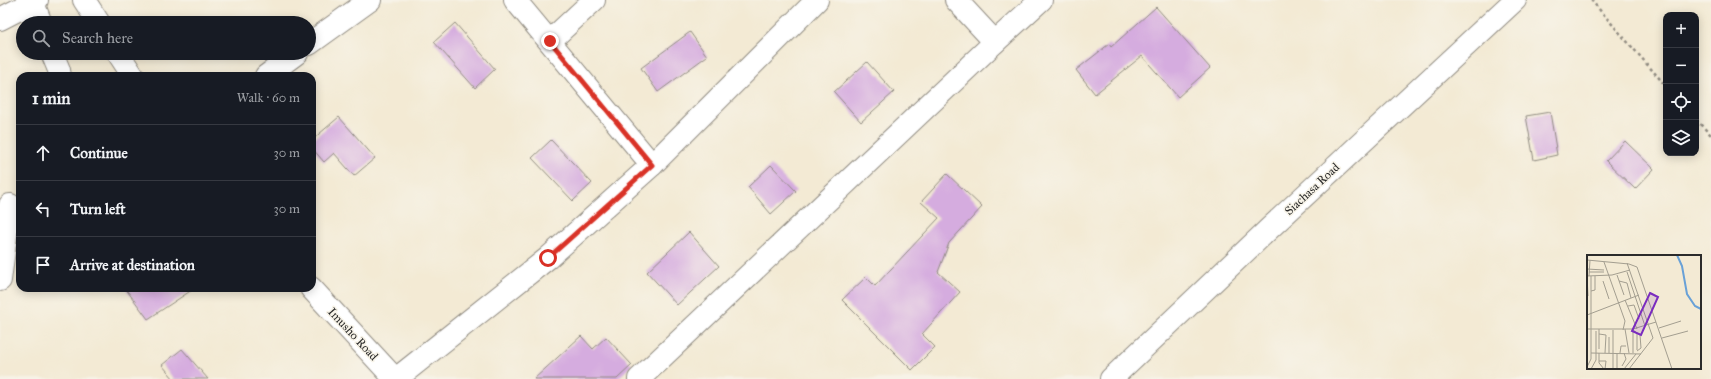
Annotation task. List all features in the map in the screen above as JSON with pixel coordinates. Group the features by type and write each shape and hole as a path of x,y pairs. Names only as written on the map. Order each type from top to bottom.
{"street":[{"path":"84,0 94,16"},
{"path":"316,39 370,0"},
{"path":"515,0 652,165"},
{"path":"550,41 594,0"},
{"path":"395,379 548,258 652,165 817,0"},
{"path":"956,0 995,42"},
{"path":"639,379 1041,0"},
{"name":"Siachasa Road","path":"1111,379 1271,227 1515,0"},
{"path":"0,19 35,1 38,16"},
{"path":"55,60 59,72"},
{"path":"123,60 130,72"},
{"path":"271,72 288,60"},
{"path":"0,280 10,204"},
{"name":"Imusho Road","path":"315,292 395,379"}],"path":[{"path":"1591,0 1664,84"},
{"path":"1699,123 1711,135"}],"building":[{"path":"1156,7 1210,68 1178,97 1142,56 1095,94 1076,70 1109,44 1111,47"},
{"path":"455,23 495,69 475,88 434,42"},
{"path":"690,32 707,56 658,92 641,68"},
{"path":"867,62 894,92 861,122 834,92"},
{"path":"1550,112 1557,155 1534,160 1526,116"},
{"path":"339,117 375,158 354,176 334,153 324,162 316,153 316,137"},
{"path":"551,140 592,183 573,201 532,158"},
{"path":"1625,141 1654,169 1635,189 1606,161"},
{"path":"771,165 796,191 771,214 748,187"},
{"path":"947,174 982,207 949,243 938,272 960,292 922,334 935,347 912,370 842,300 866,277 875,286 939,218 921,202"},
{"path":"689,232 719,266 677,305 647,272"},
{"path":"128,292 189,292 148,319"},
{"path":"581,336 593,349 606,337 632,365 617,379 534,379"},
{"path":"182,349 208,379 174,379 162,365"}],"route":[{"path":"548,258 652,165 550,41"}]}
